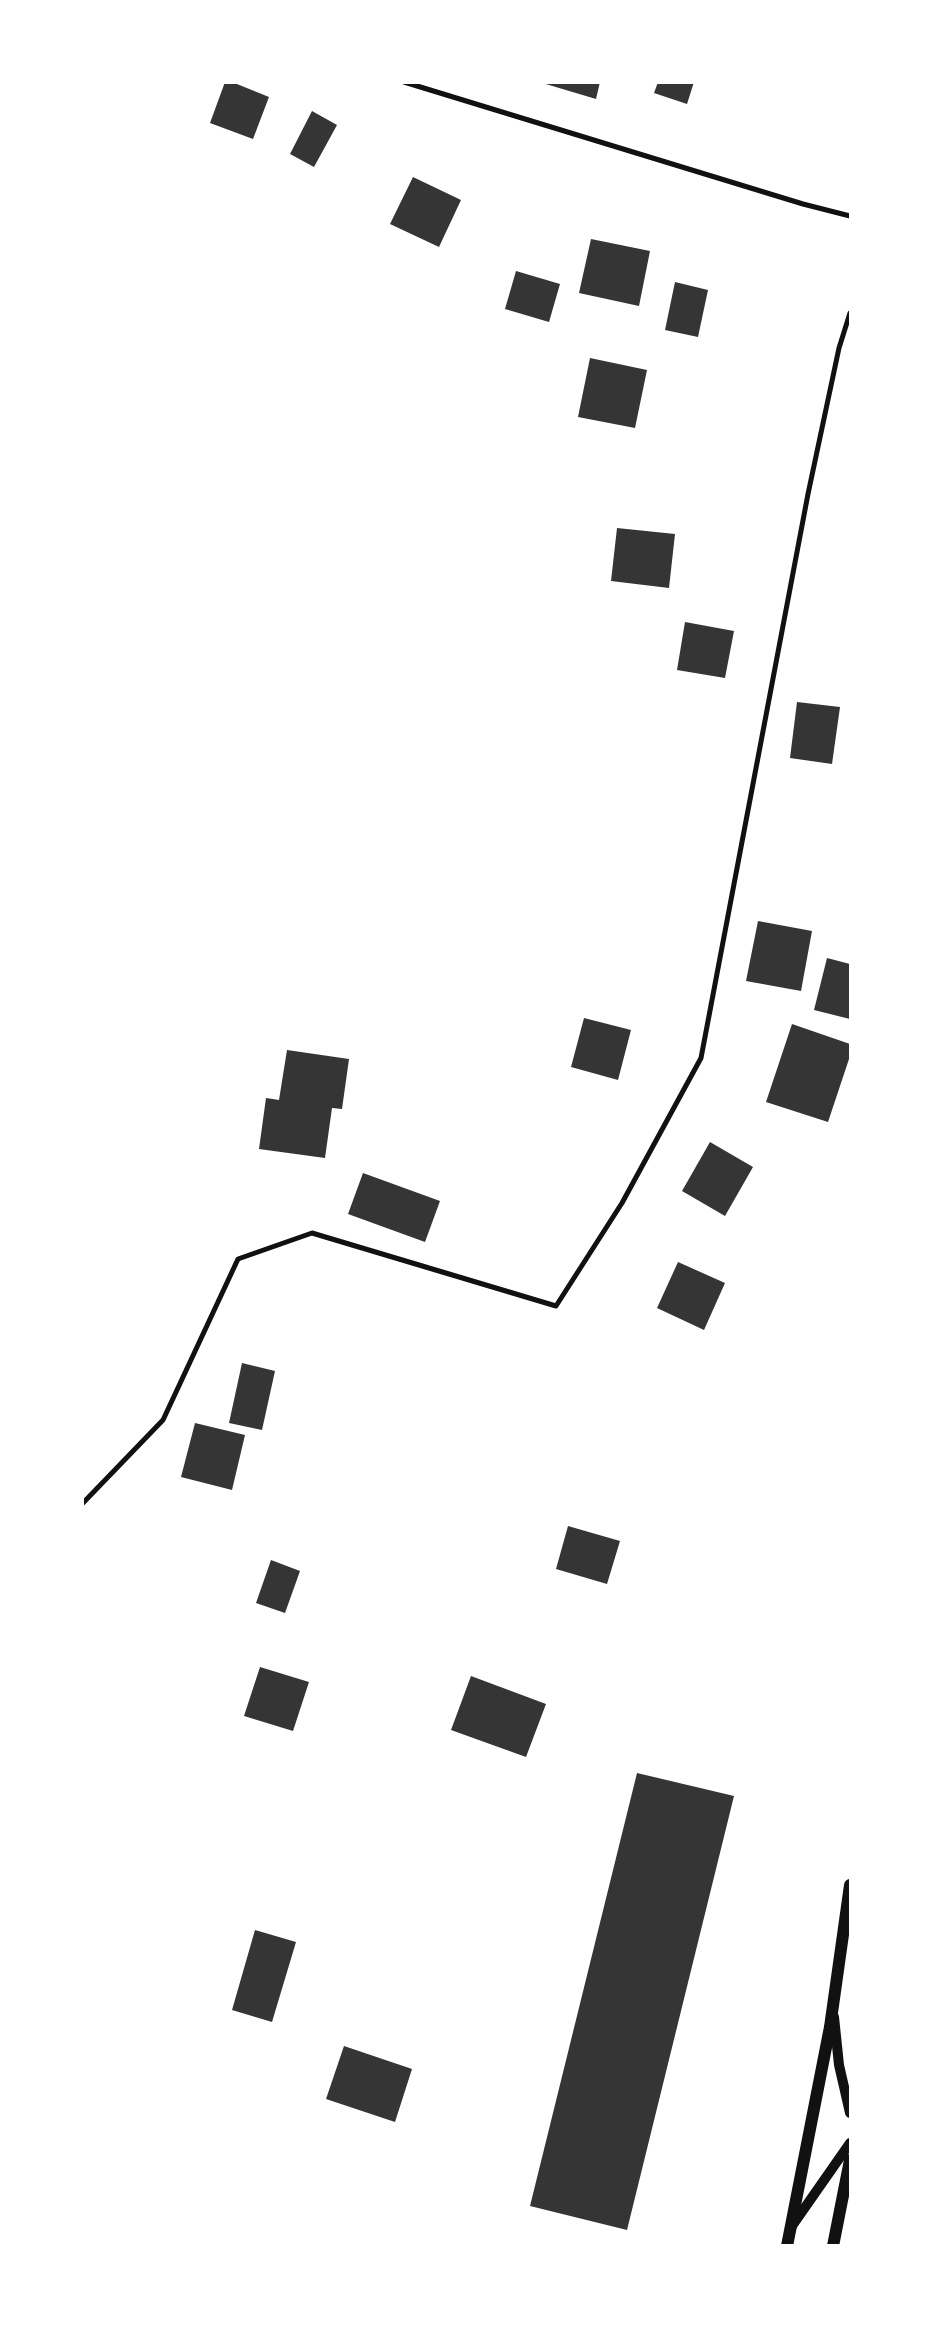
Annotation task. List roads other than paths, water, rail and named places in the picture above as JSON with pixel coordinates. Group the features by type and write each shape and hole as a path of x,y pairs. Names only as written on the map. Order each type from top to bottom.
{"main road":[{"path":"787,2246 833,2006 850,1886"},
{"path":"833,2006 839,2065 850,2113"},
{"path":"791,2226 850,2143"},
{"path":"832,2246 850,2160"}],"street":[{"path":"404,82 804,204 850,216"},
{"path":"82,1504 163,1420 238,1259 312,1233 556,1306 622,1203 700,1058 808,494 839,348 850,313"}]}
